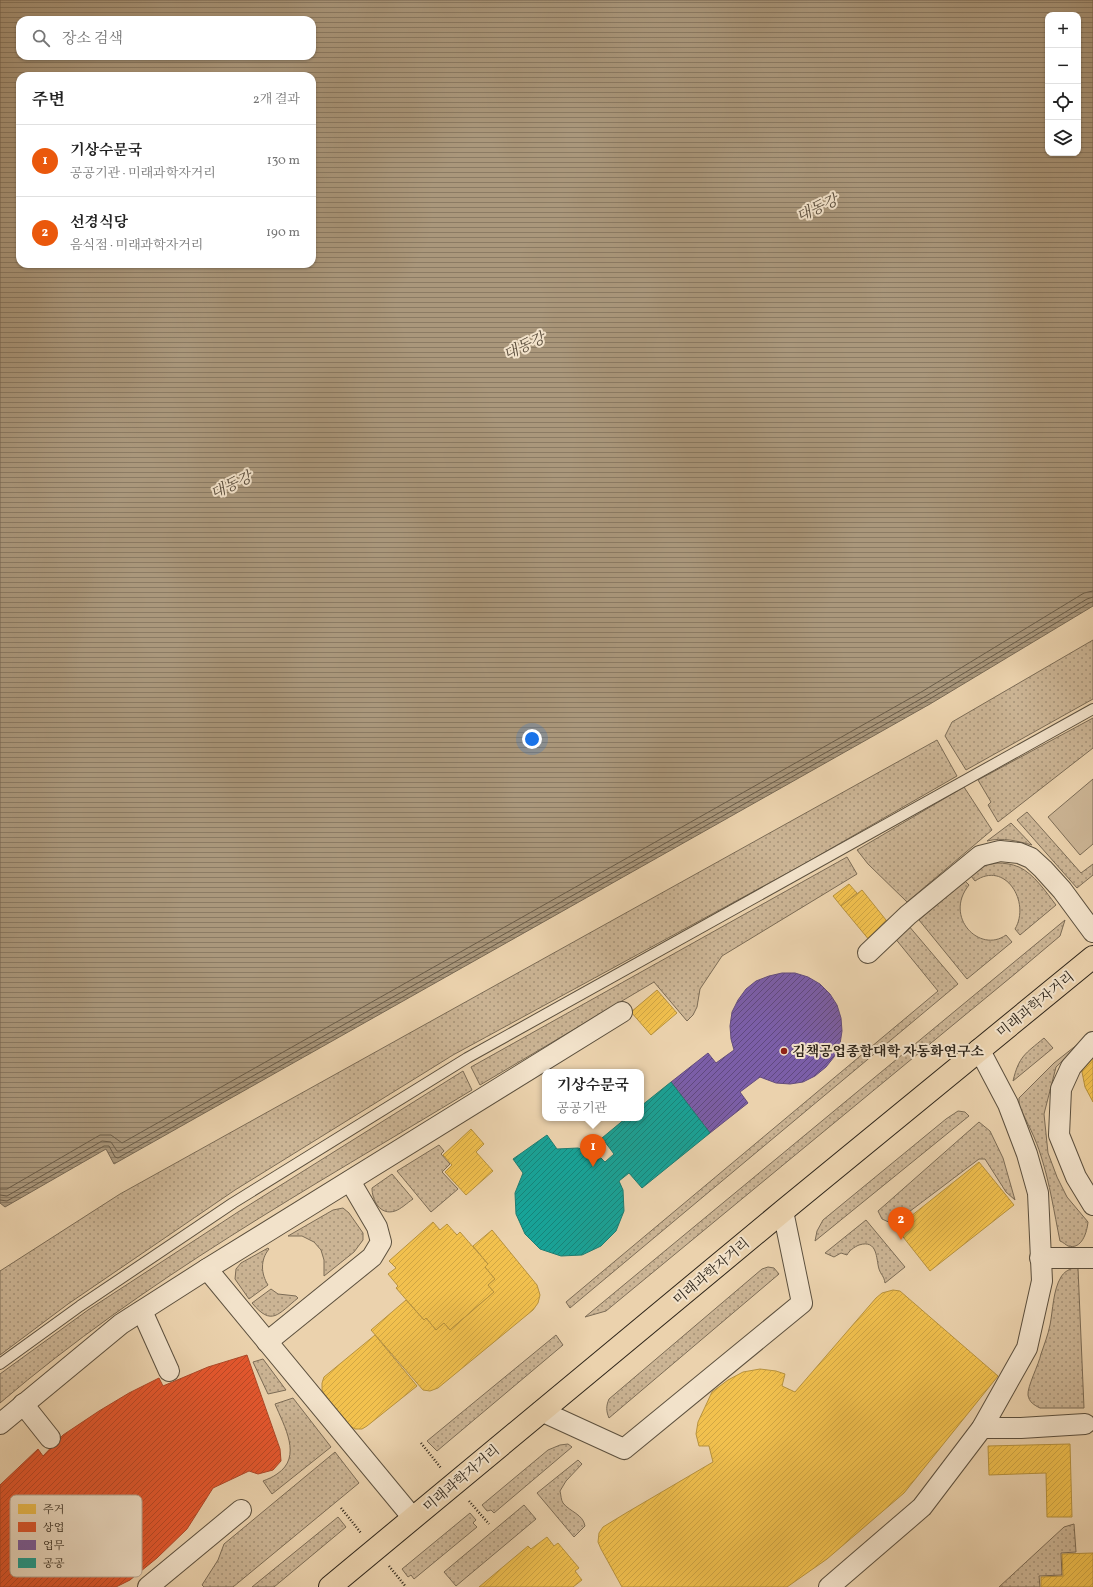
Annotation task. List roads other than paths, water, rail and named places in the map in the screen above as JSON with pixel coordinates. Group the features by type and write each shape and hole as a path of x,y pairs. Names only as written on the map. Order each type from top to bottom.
{"main road":[{"name":"미래과학자거리","path":"330,1587 979,1049 1093,957"}],"street":[{"path":"868,953 908,915 980,856 1000,851 1018,853 1031,858 1043,868 1062,890 1093,932"},
{"path":"0,1424 121,1324 207,1269 622,1012"},
{"path":"1093,1042 1071,1067 1061,1089 1059,1135 1076,1177 1093,1205"},
{"path":"829,1587 922,1507 982,1428 1027,1348 1042,1281 1038,1193 1027,1154 1008,1104 979,1049"},
{"path":"267,1342 372,1257 381,1242 377,1227 350,1181"},
{"path":"541,1411 624,1449 802,1303 783,1211"},
{"path":"1040,1258 1093,1258"},
{"path":"207,1269 413,1518"},
{"path":"142,1311 169,1371"},
{"path":"23,1404 50,1438"},
{"path":"982,1428 1021,1428 1085,1424"},
{"path":"148,1587 241,1510"}],"lane":[{"path":"0,1364 80,1306 233,1204 467,1058 1093,709"}],"water":[{"name":"대동강","path":"0,0 1093,0 1093,606 930,704 114,1164 106,1149 5,1207 0,1203"}],"place":[{"name":"김책공업종합대학 자동화연구소","path":"784,1051"},
{"name":"기상수문국","path":"593,1167"},
{"name":"선경식당","path":"901,1240"}]}
